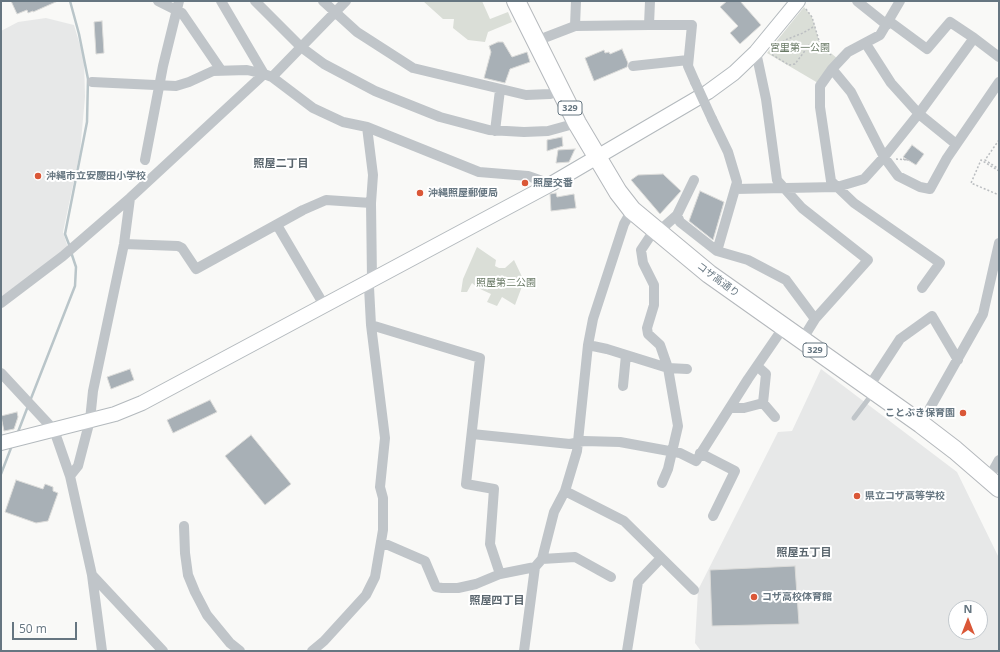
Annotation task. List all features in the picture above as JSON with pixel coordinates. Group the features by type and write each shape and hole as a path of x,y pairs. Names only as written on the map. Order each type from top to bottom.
{"highway":[{"name":"コザ高通り","path":"516,1 577,123 618,192 632,210 690,259 783,328 921,424 994,483"}],"street":[{"path":"158,1 178,6 221,70"},
{"path":"221,1 268,76"},
{"path":"255,1 301,47 324,64 375,90 440,117 495,131 548,131 577,123"},
{"path":"323,1 357,32 413,68 526,95 550,94 561,90"},
{"path":"1,303 63,256 95,229 301,47 346,1"},
{"path":"575,26 576,1"},
{"path":"649,25 650,1"},
{"path":"856,1 927,49 950,22 999,57"},
{"path":"900,1 880,35 866,44 848,52 832,69 820,86 820,107 831,181 854,203 940,262 922,288"},
{"path":"1,443 115,414 148,400 551,184 708,92 734,73 801,4"},
{"path":"145,160 163,66 178,6"},
{"path":"536,41 575,26 692,24 688,66 728,152 737,182 717,251"},
{"path":"735,189 837,187 864,179 919,114 974,38"},
{"path":"866,44 891,83 919,114 956,144"},
{"path":"756,52 766,99 777,180 802,208 868,260 814,319 802,340"},
{"path":"633,66 688,60"},
{"path":"832,69 851,92 884,157 898,176 920,187 930,189 956,144 999,82"},
{"path":"92,82 176,86 213,71 247,70 268,76 313,108 343,122 367,128 479,172 528,176 551,184"},
{"path":"495,131 500,90"},
{"path":"312,651 324,641 366,595 375,577 381,542 383,498 380,487 385,438 371,326 369,287 372,279 371,203 373,175 367,128"},
{"path":"662,483 668,469 678,426 668,368 660,345 648,334 647,328 654,305 654,285 644,263 641,250 656,230 677,215 694,180"},
{"path":"70,476 78,466 90,420 93,391 124,244 130,198"},
{"path":"124,244 178,246 182,248 196,269 326,200 371,203"},
{"path":"524,651 538,563 554,512 565,491 577,451 588,346 602,288 624,224 632,210"},
{"path":"677,215 680,222 717,251 748,260 786,280 814,319"},
{"path":"277,225 324,305"},
{"path":"921,424 983,314 999,243"},
{"path":"871,390 900,339 932,316 958,360"},
{"path":"371,326 480,358 466,484 494,489 490,544 500,574"},
{"path":"472,434 570,444 594,440 620,442 680,453 696,461 783,328"},
{"path":"588,346 626,355 668,368 687,369"},
{"path":"623,386 626,355"},
{"path":"757,366 766,374 763,403 775,416"},
{"path":"1,373 42,419 54,430 70,476 92,575 102,651"},
{"path":"730,408 744,408 763,403"},
{"path":"700,453 735,471 713,516"},
{"path":"994,483 999,460"},
{"path":"565,491 624,521 694,590"},
{"path":"184,526 188,575 195,592 208,615 230,643 240,651"},
{"path":"381,542 425,561 436,587 442,588 458,588 476,584 500,574 538,563 575,557 611,577"},
{"path":"627,651 638,582 661,558"},
{"path":"92,575 163,651"}],"lane":[{"path":"854,418 871,390"}],"path":[{"path":"801,4 812,17 820,42 833,57"},
{"path":"814,27 785,40 771,54 789,65 795,64 810,44 820,42"},
{"path":"999,139 985,160 999,170"},
{"path":"895,159 908,160 903,159"},
{"path":"999,170 981,160 971,183 999,195"}],"shaded area":[{"name":"沖縄市立安慶田小学校","path":"46,18 74,25 84,59 85,97 80,152 63,232 68,248 1,297 1,31 18,22"},
{"name":"県立コザ高等学校","path":"821,369 957,472 999,558 999,651 701,651 695,643 698,590 778,432 792,431"}],"green space":[{"path":"423,1 482,1 490,19 508,12 512,22 488,32 485,42 468,40 453,28 454,19 443,19"},
{"name":"宮里第一公園","path":"804,7 812,17 820,44 838,59 818,83 767,53"},
{"name":"照屋第二公園","path":"477,247 496,260 495,266 499,268 505,268 514,260 524,281 515,305 502,297 497,306 487,302 491,294 478,288 472,283 467,292 461,292 463,279"}],"building":[{"path":"11,1 58,1 33,12 28,13 27,10 17,14"},
{"path":"727,1 740,1 761,25 740,44 730,33 738,26 720,7"},
{"path":"102,21 104,53 96,54 94,22"},
{"path":"498,42 503,42 512,57 527,52 530,62 510,69 505,83 484,78 491,52 489,46"},
{"path":"622,49 628,63 627,67 594,81 585,58 604,50 605,53 609,52 610,54"},
{"path":"562,137 563,146 547,151 547,140"},
{"path":"912,145 924,154 916,165 903,157"},
{"path":"575,149 569,162 556,163 558,150"},
{"path":"663,174 681,191 660,214 631,180 638,175"},
{"path":"700,191 724,202 713,240 689,221"},
{"path":"556,193 557,197 574,194 576,208 551,211 550,194"},
{"path":"130,369 134,380 111,389 107,377"},
{"path":"210,400 217,412 173,433 167,420"},
{"path":"17,412 18,417 14,429 4,431 1,416"},
{"path":"251,435 291,484 265,505 225,456"},
{"path":"16,480 43,489 45,484 53,487 53,491 58,493 48,521 36,523 5,512"},
{"name":"コザ高校体育館","path":"795,566 799,624 712,626 710,570"}],"waterway":[{"path":"70,1 79,34 88,79 87,122 65,234 70,247"},
{"path":"30,401 75,286 76,267 71,252"},
{"path":"18,432 28,406"},
{"path":"1,474 11,448"}],"place":[{"name":"沖縄市立安慶田小学校","path":"38,176"},
{"name":"照屋交番","path":"525,183"},
{"name":"沖縄照屋郵便局","path":"420,193"},
{"name":"ことぶき保育園","path":"963,413"},
{"name":"県立コザ高等学校","path":"857,496"},
{"name":"コザ高校体育館","path":"754,597"}],"district":[{"name":"照屋二丁目","path":"281,164"},
{"name":"照屋五丁目","path":"804,553"},
{"name":"照屋四丁目","path":"497,601"}]}
